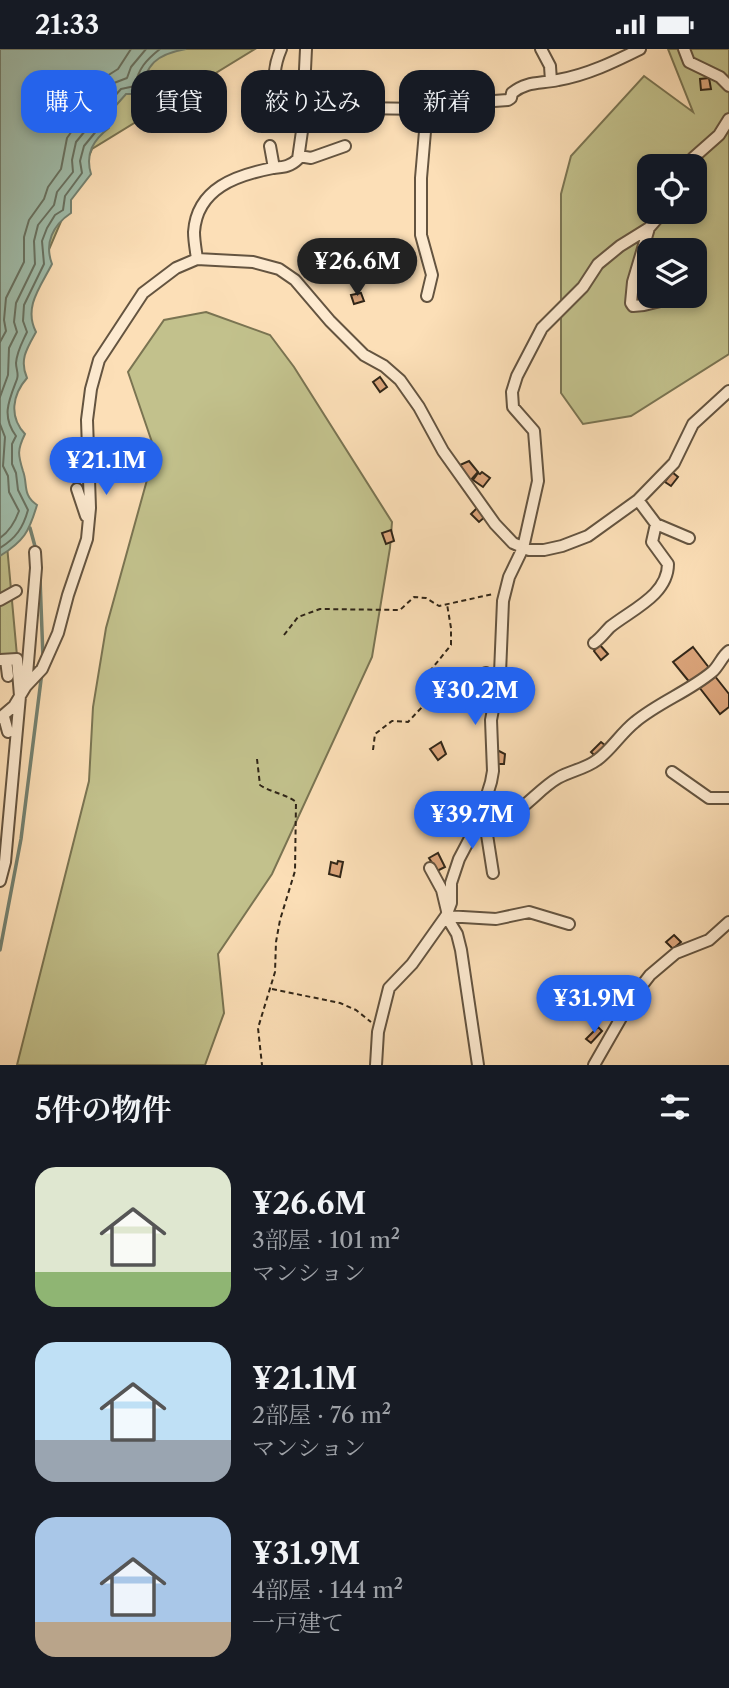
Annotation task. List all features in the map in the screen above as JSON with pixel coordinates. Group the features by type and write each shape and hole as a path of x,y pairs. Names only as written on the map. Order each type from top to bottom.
{"street":[{"path":"276,70 281,49"},
{"path":"305,70 306,49"},
{"path":"541,49 550,66 551,81"},
{"path":"495,101 508,100 520,86 597,69 640,49"},
{"path":"684,49 690,62 720,77 729,86"},
{"path":"697,154 719,135 729,119"},
{"path":"197,260 194,231 207,199 229,179 293,164 299,156 303,133"},
{"path":"427,133 421,235 432,275 427,296"},
{"path":"270,146 274,168"},
{"path":"299,156 311,158 345,146"},
{"path":"376,1065 380,1027 389,988 412,964 447,914 451,903 451,883 459,859 482,821 493,771 491,720 497,693 505,593 509,577 523,548 538,481 534,431 513,407 512,392 517,376 542,328 583,287 598,264 652,224"},
{"path":"646,238 649,228"},
{"path":"8,732 2,717 14,706 42,669 58,633 87,539 90,508 87,419 99,360 143,293 176,268 197,260 253,262 279,269 295,280 364,355 384,366 400,380 419,407 443,451 495,524 513,543 523,548 544,550 575,541 598,529 638,500 674,463 693,424 729,391"},
{"path":"637,268 631,303 637,306"},
{"path":"77,489 89,524"},
{"path":"638,500 656,524 689,538"},
{"path":"594,643 647,600 666,579 668,564 652,542 656,524"},
{"path":"0,881 5,862 36,568 35,552"},
{"path":"0,600 16,591"},
{"path":"482,821 506,817 523,809 558,778 598,760 633,723 686,692 715,669 729,651"},
{"path":"8,675 3,660 17,659 23,691"},
{"path":"486,673 497,693"},
{"path":"672,772 709,798 729,798"},
{"path":"482,821 493,873"},
{"path":"430,868 442,890 447,914 461,950 478,1065"},
{"path":"447,914 496,919 529,912 569,924"},
{"path":"594,1065 633,997 650,975 676,953 709,940 729,922"}],"path":[{"path":"284,635 298,617 320,609 400,610 414,597 426,598 439,605 505,593"},
{"path":"373,750 375,734 392,721 408,722 424,706 430,671 451,645 447,604"},
{"path":"257,759 260,785 272,793 296,802 297,815 295,871 280,920 271,989 259,1018 262,1065"},
{"path":"271,989 340,1003 356,1010 380,1027"}],"shaded area":[{"path":"0,49 255,49 221,70 131,70 131,125 92,149 0,364"},
{"path":"668,49 729,49 729,354 631,416 583,424 561,393 561,194 571,156 644,76 693,112"},
{"path":"206,312 270,335 294,367 392,522 372,657 272,874 218,954 224,1013 205,1065 17,1065 89,781 93,707 106,628 155,451 128,372 164,320"},
{"path":"0,468 17,656 0,659"}],"water":[{"path":"0,49 186,49 167,54 154,62 148,70 131,70 131,94 126,94 117,104 117,70 21,70 21,133 103,133 90,154 91,174 71,200 71,213 59,223 52,235 49,249 52,264 32,305 31,314 36,332 24,360 27,378 18,392 14,406 16,420 25,434 19,453 26,489 37,505 24,535 0,556"}],"building":[{"path":"709,78 711,89 701,90 700,79"},
{"path":"361,293 364,301 354,304 351,295"},
{"path":"380,377 387,387 380,392 373,382"},
{"path":"469,461 478,472 470,481 460,465"},
{"path":"482,472 490,478 483,487 473,480"},
{"path":"672,472 678,477 671,486 665,482"},
{"path":"478,507 486,516 479,522 471,514"},
{"path":"391,530 394,541 386,544 382,533"},
{"path":"599,644 608,654 601,660 594,651"},
{"path":"693,647 710,669 691,684 673,662"},
{"path":"714,675 729,694 729,707 720,714 699,687"},
{"path":"441,742 446,754 438,760 430,749"},
{"path":"601,742 606,746 596,757 591,752"},
{"path":"497,750 505,754 504,764 497,764"},
{"path":"438,853 445,867 437,871 429,858"},
{"path":"338,861 343,862 340,877 329,874 331,862 337,864"},
{"path":"674,935 681,942 673,949 666,942"},
{"path":"598,1027 602,1031 591,1043 586,1039"}],"waterway":[{"path":"30,528 36,550"},
{"path":"40,578 43,658"},
{"path":"0,950 21,839 42,672"}]}
